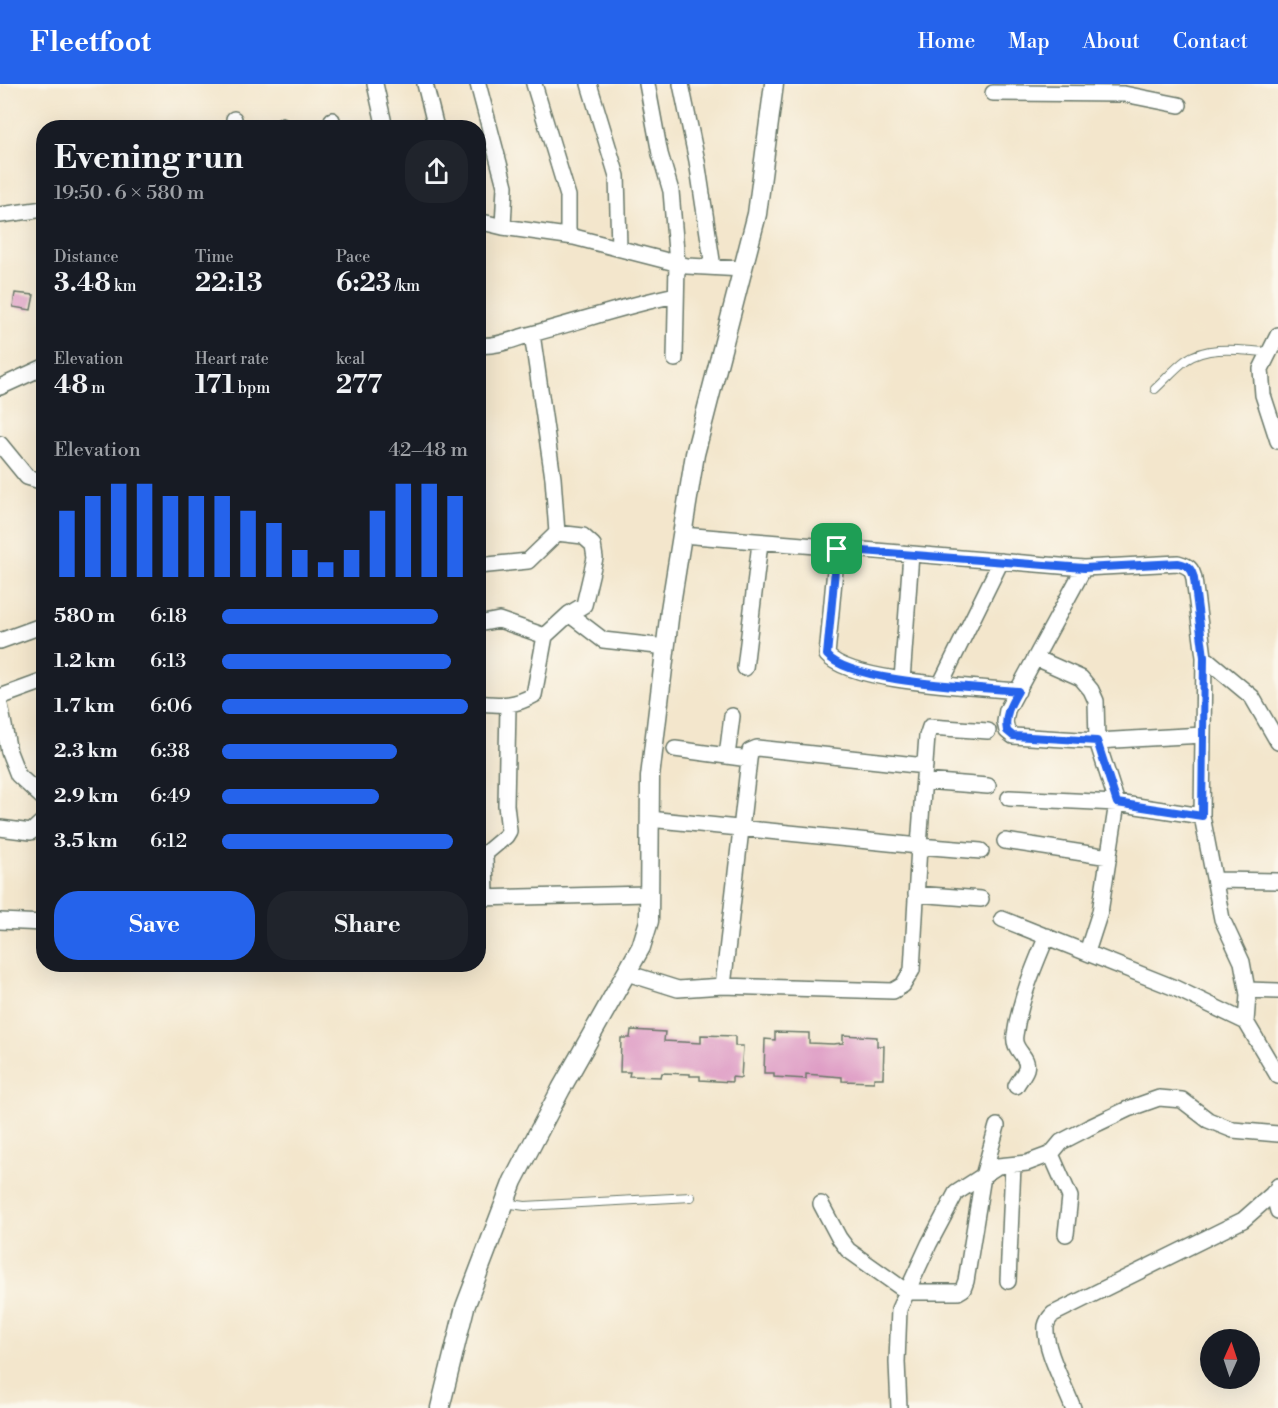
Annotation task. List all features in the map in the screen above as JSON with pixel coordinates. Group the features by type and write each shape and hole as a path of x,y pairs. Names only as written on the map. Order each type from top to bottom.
{"street":[{"path":"375,84 384,120"},
{"path":"425,84 434,120"},
{"path":"478,84 505,186 503,227"},
{"path":"534,84 568,196 568,236"},
{"path":"589,84 617,176 619,248"},
{"path":"647,84 660,154 671,190 677,263 675,359"},
{"path":"681,84 697,161 713,267"},
{"path":"440,1408 465,1307 513,1182 561,1089 641,947 649,921 650,777 682,535 695,454 757,214 774,84"},
{"path":"993,93 1060,89 1124,94 1179,105"},
{"path":"2,210 36,208"},
{"path":"486,223 568,236 687,266 743,269"},
{"path":"486,345 645,301 676,295"},
{"path":"532,334 551,467 557,533"},
{"path":"1278,334 1261,369 1263,395 1278,441"},
{"path":"0,387 36,371"},
{"path":"0,444 27,477 36,480"},
{"path":"486,565 528,561 557,533"},
{"path":"486,704 508,706 534,695 545,636 569,614 584,605 595,558 593,545 583,536 557,533"},
{"path":"682,535 1084,568 1178,563 1187,565 1192,570 1194,579 1204,657 1202,816 1222,919 1242,962 1247,990 1246,1022 1278,1076"},
{"path":"745,668 760,543"},
{"path":"837,549 827,655 832,661 851,670 902,680 1018,691"},
{"path":"902,680 911,554"},
{"path":"941,683 1001,561"},
{"path":"1084,568 1007,710 1005,722 1007,731 1013,736 1097,741 1203,735"},
{"path":"569,614 603,640 666,647"},
{"path":"486,622 499,620 545,636"},
{"path":"0,641 36,628"},
{"path":"1204,657 1252,697 1278,742"},
{"path":"1036,658 1081,678 1091,690 1096,701 1097,741 1117,803 1100,912 1087,952"},
{"path":"0,697 36,684"},
{"path":"0,705 9,752 18,775 36,792"},
{"path":"486,855 509,831 506,794 508,706"},
{"path":"728,756 732,716"},
{"path":"627,973 678,989 723,987 893,991 903,985 912,970 924,774 927,736 930,727 988,731"},
{"path":"675,748 749,759"},
{"path":"723,987 750,751 757,748 988,786"},
{"path":"1009,798 1117,803 1202,816"},
{"path":"649,819 981,851"},
{"path":"0,828 31,832 36,827"},
{"path":"1005,841 1110,857"},
{"path":"1215,880 1278,881"},
{"path":"486,898 648,894"},
{"path":"916,894 981,899"},
{"path":"1002,920 1174,988 1246,1022"},
{"path":"0,921 36,923"},
{"path":"1016,1086 1027,1064 1014,1042 1021,1003 1047,936"},
{"path":"1247,990 1278,991"},
{"path":"899,1408 897,1362 899,1309 956,1193 998,1166 1027,1163 1051,1154 1061,1142 1088,1128 1128,1108 1159,1098 1182,1100 1208,1120 1233,1131 1278,1134"},
{"path":"821,1204 848,1250 907,1292 958,1292 966,1281 983,1176 997,1126"},
{"path":"1051,1154 1070,1197 1066,1234"},
{"path":"1008,1281 1013,1165"},
{"path":"1276,1189 1278,1211"},
{"path":"1073,1408 1048,1341 1046,1325 1053,1314 1243,1220 1276,1189"}],"lane":[{"path":"1155,389 1187,360 1205,352 1222,349 1269,352"},
{"path":"505,1203 525,1206 691,1197"}],"building":[{"path":"15,293 34,295 31,310 13,307"},
{"path":"631,1030 665,1032 664,1041 701,1043 701,1035 735,1036 735,1046 743,1046 741,1078 732,1077 732,1082 700,1080 700,1076 690,1076 690,1074 662,1073 661,1077 629,1076 630,1072 620,1072 621,1038 630,1038"},
{"path":"775,1032 809,1033 809,1043 843,1043 843,1035 877,1037 877,1046 884,1046 883,1078 874,1078 874,1082 842,1081 842,1077 806,1074 806,1079 774,1077 774,1073 764,1073 765,1039 775,1040"}],"route":[{"path":"837,549 1084,568 1178,563 1187,565 1192,570 1194,579 1204,657 1202,816 1117,803 1097,741 1013,736 1007,731 1005,722 1007,710 1018,691 891,678 851,670 832,661 827,655 837,549"}]}
